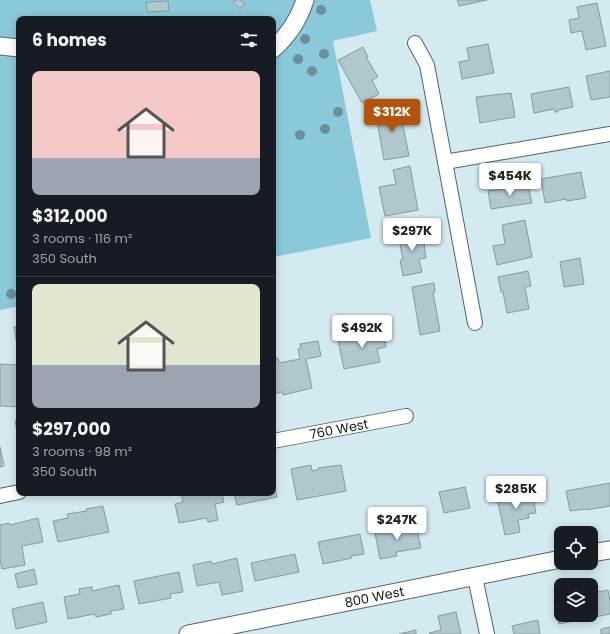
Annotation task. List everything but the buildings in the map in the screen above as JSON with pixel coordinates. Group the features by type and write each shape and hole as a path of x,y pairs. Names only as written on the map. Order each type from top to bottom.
{"street":[{"path":"276,46 298,18 305,0"},
{"path":"415,43 427,65 475,323"},
{"path":"0,46 16,48"},
{"path":"445,162 610,134"},
{"name":"760 West","path":"276,440 406,416"},
{"path":"0,496 16,493"},
{"path":"598,552 610,550"},
{"name":"800 West","path":"188,634 554,560"},
{"path":"476,576 487,634"}],"shaded area":[{"path":"0,0 370,0 377,31 333,41 371,238 276,256 276,16 16,16 16,307 0,310"}]}
